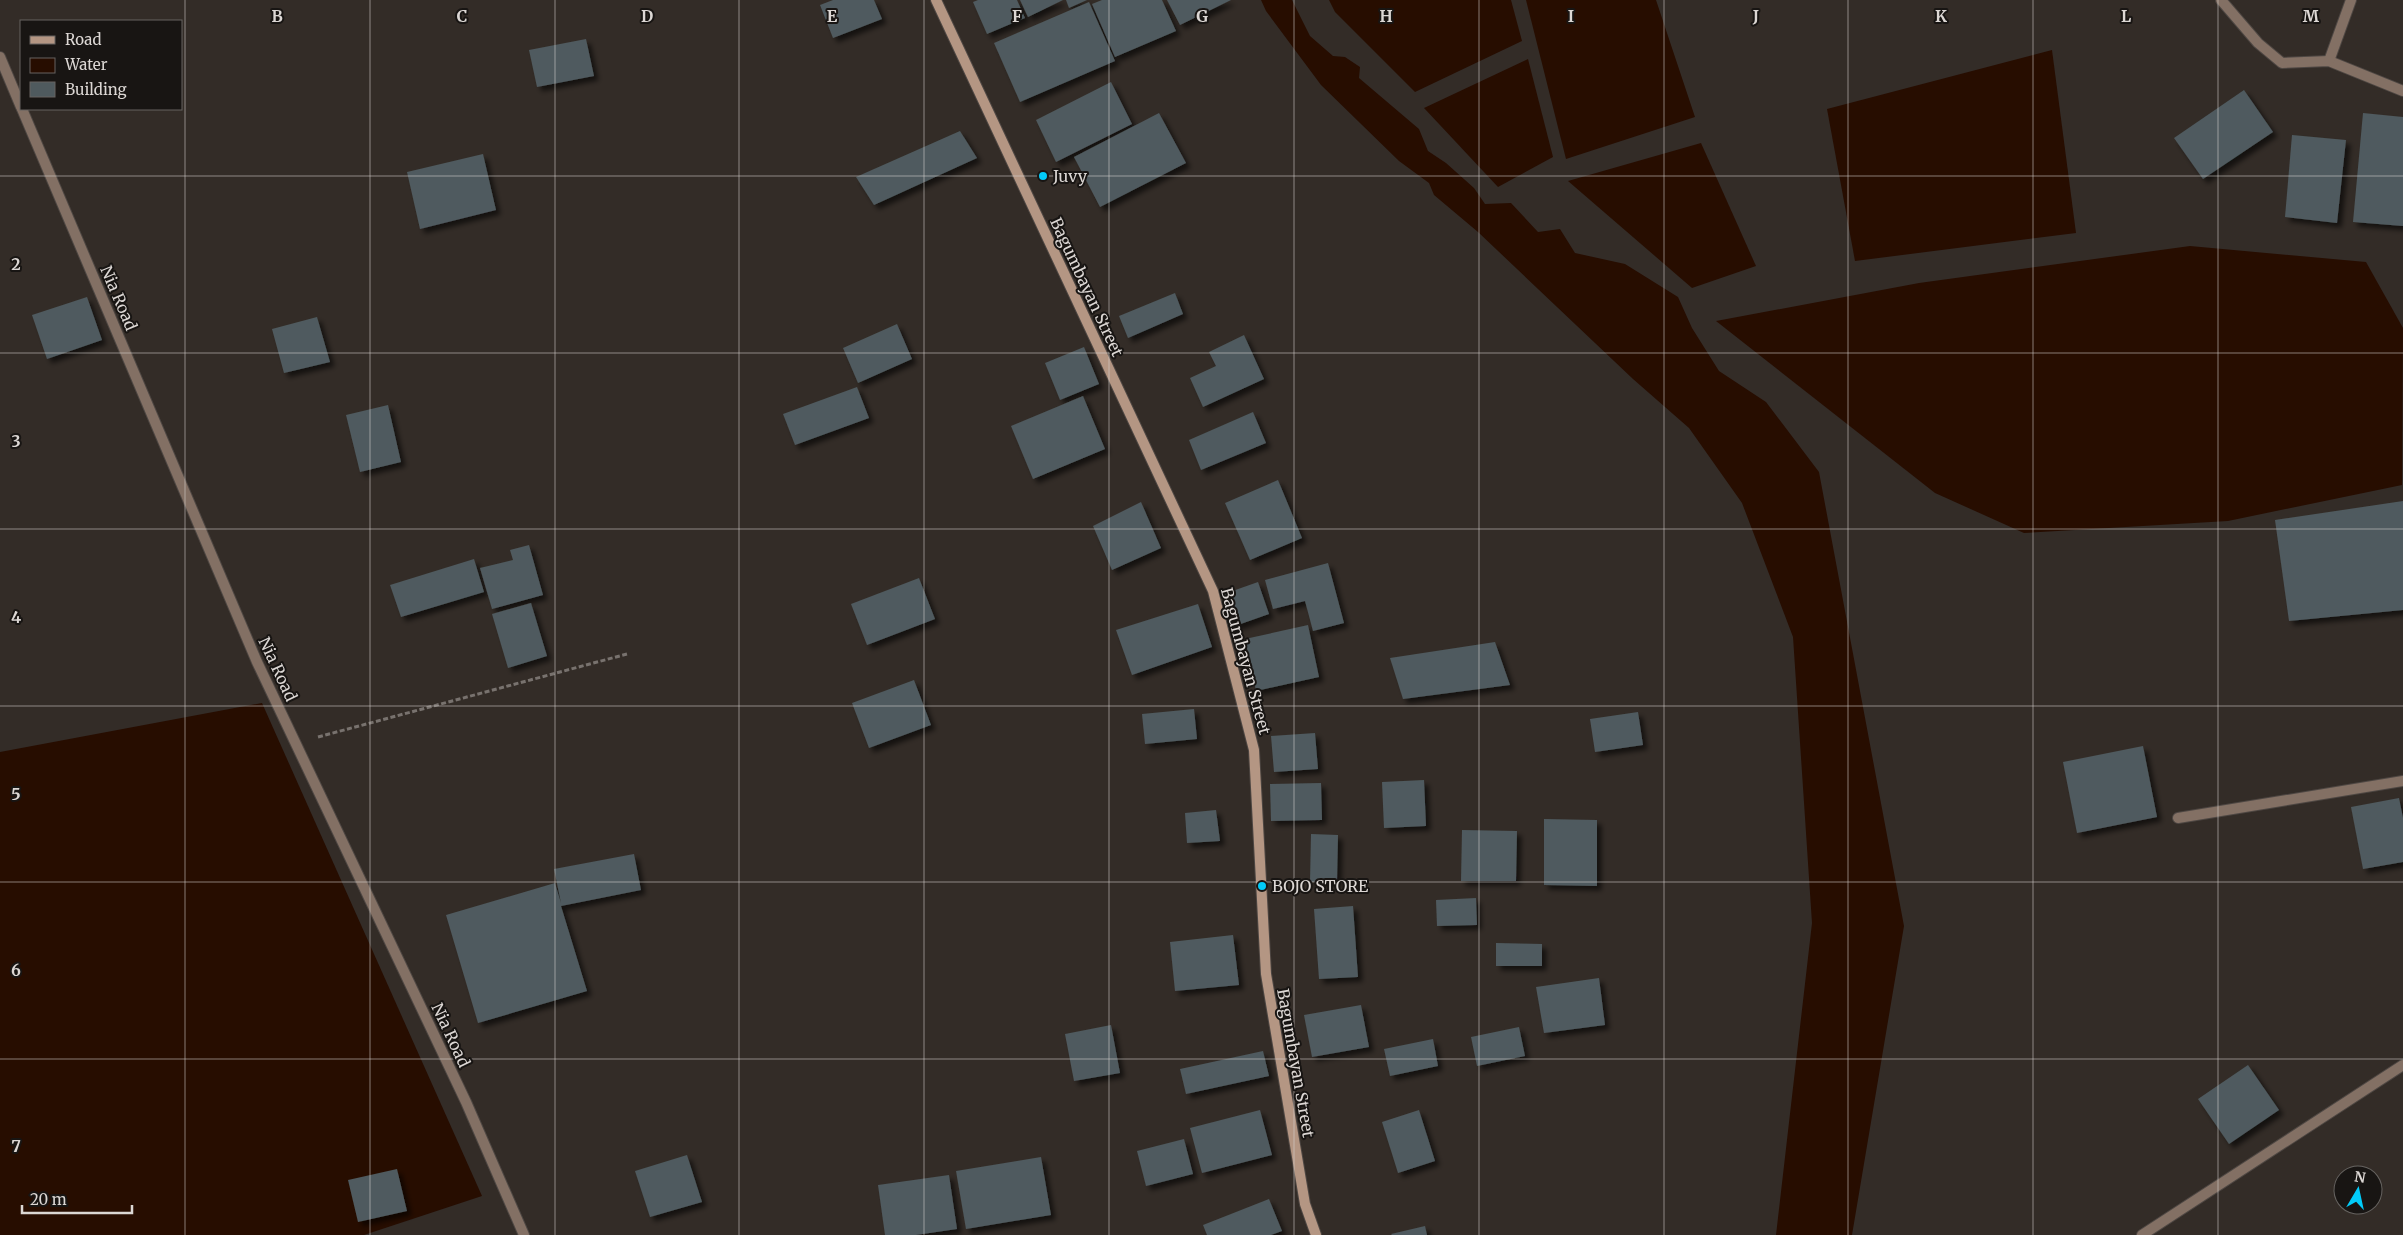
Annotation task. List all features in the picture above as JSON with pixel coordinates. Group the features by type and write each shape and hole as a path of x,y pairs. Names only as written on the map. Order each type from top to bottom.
{"main road":[{"name":"Bagumbayan Street","path":"936,0 1213,591 1254,750 1266,974 1305,1204 1316,1235"}],"street":[{"path":"2220,0 2258,43 2282,63 2329,61 2403,91"},
{"path":"2329,61 2351,0"},
{"name":"Nia Road","path":"0,57 20,103"},
{"name":"Nia Road","path":"23,110 257,662 466,1102 524,1235"},
{"path":"2178,818 2403,781"},
{"path":"2142,1235 2403,1065"}],"path":[{"path":"296,742 627,654"}],"water":[{"path":"1261,0 1292,0 1310,36 1333,56 1345,57 1360,67 1359,78 1419,129 1428,151 1446,163 1474,188 1485,204 1511,203 1538,232 1560,229 1575,253 1625,264 1678,297 1692,328 1719,371 1766,402 1819,472 1904,926 1852,1235 1776,1235 1812,923 1793,637 1742,503 1689,428 1633,379 1478,232 1434,195 1429,183 1399,161 1321,85 1266,11"},
{"path":"1329,0 1511,0 1522,41 1415,92 1335,12"},
{"path":"1526,0 1656,0 1695,117 1566,159"},
{"path":"2052,50 2076,233 1855,261 1827,109"},
{"path":"1528,59 1553,157 1498,187 1424,108"},
{"path":"1701,143 1756,266 1692,288 1568,181"},
{"path":"2190,246 2366,262 2403,328 2402,485 2228,521 2024,533 1935,493 1716,321 1919,283"},
{"path":"262,703 482,1196 364,1235 0,1235 0,752"}],"building":[{"path":"833,0 874,0 882,19 833,38 820,5"},
{"path":"978,0 1017,0 1025,18 987,34 973,2"},
{"path":"1020,0 1063,0 1028,17"},
{"path":"1066,0 1087,0 1069,8"},
{"path":"1102,0 1162,0 1176,31 1115,57 1092,4"},
{"path":"1167,0 1231,0 1180,25"},
{"path":"1089,2 1115,61 1020,102 994,43"},
{"path":"586,39 594,76 537,87 529,50"},
{"path":"1111,82 1132,124 1056,162 1036,120"},
{"path":"2244,90 2273,132 2203,179 2174,138"},
{"path":"1159,113 1186,163 1100,207 1074,157"},
{"path":"2363,113 2403,117 2403,226 2353,222"},
{"path":"960,131 977,158 874,205 856,177"},
{"path":"2292,135 2346,140 2337,223 2285,217"},
{"path":"483,154 496,210 420,229 407,172"},
{"path":"1175,293 1183,314 1128,338 1119,316"},
{"path":"87,297 102,340 47,359 32,315"},
{"path":"317,317 330,362 284,373 272,329"},
{"path":"897,324 912,359 858,383 843,348"},
{"path":"1244,335 1264,379 1203,407 1190,378 1216,366 1209,352"},
{"path":"1084,347 1099,384 1060,400 1045,363"},
{"path":"857,387 869,418 795,445 783,414"},
{"path":"1083,396 1105,449 1033,479 1011,426"},
{"path":"388,405 401,462 360,472 346,415"},
{"path":"1253,412 1266,443 1201,470 1189,440"},
{"path":"1278,480 1302,538 1250,560 1225,503"},
{"path":"2403,501 2403,610 2289,621 2275,520"},
{"path":"1141,502 1161,548 1112,570 1093,526"},
{"path":"529,545 543,595 492,609 480,568 513,560 510,550"},
{"path":"474,559 484,592 401,617 390,585"},
{"path":"1328,563 1344,623 1313,631 1305,601 1273,609 1265,580"},
{"path":"919,578 935,619 867,645 851,604"},
{"path":"1258,582 1269,614 1235,626 1224,594"},
{"path":"531,603 547,656 508,668 492,614"},
{"path":"1198,604 1212,647 1132,675 1116,630"},
{"path":"1308,625 1319,677 1256,691 1245,639"},
{"path":"1495,642 1510,685 1403,699 1390,658"},
{"path":"914,680 931,725 869,748 852,703"},
{"path":"1194,709 1197,739 1145,744 1142,714"},
{"path":"1638,712 1643,745 1595,752 1590,719"},
{"path":"1315,733 1318,769 1274,772 1271,736"},
{"path":"2143,746 2157,817 2077,833 2063,762"},
{"path":"1424,780 1426,826 1384,828 1382,782"},
{"path":"1321,783 1322,820 1271,821 1270,784"},
{"path":"2399,798 2403,818 2403,862 2363,869 2351,807"},
{"path":"1216,810 1220,841 1187,843 1185,813"},
{"path":"1544,819 1597,820 1597,886 1544,885"},
{"path":"1462,830 1517,831 1516,881 1461,881"},
{"path":"1311,834 1338,835 1337,882 1310,882"},
{"path":"634,854 641,890 561,906 587,991 478,1023 446,915 555,883 561,903 554,869"},
{"path":"1476,898 1477,925 1437,926 1436,900"},
{"path":"1353,906 1358,977 1319,979 1314,909"},
{"path":"1233,935 1239,985 1175,991 1170,942"},
{"path":"1496,943 1542,944 1542,966 1496,966"},
{"path":"1599,978 1605,1025 1544,1033 1536,987"},
{"path":"1361,1005 1369,1047 1312,1057 1304,1015"},
{"path":"1111,1025 1120,1073 1074,1081 1065,1034"},
{"path":"1519,1027 1525,1056 1477,1066 1471,1037"},
{"path":"1433,1039 1438,1066 1390,1076 1384,1049"},
{"path":"1263,1051 1269,1076 1186,1094 1180,1069"},
{"path":"2248,1065 2279,1110 2229,1144 2198,1099"},
{"path":"1260,1110 1272,1155 1202,1173 1190,1128"},
{"path":"1419,1110 1435,1161 1398,1173 1382,1122"},
{"path":"1184,1139 1193,1174 1146,1186 1137,1151"},
{"path":"687,1155 702,1202 650,1217 635,1171"},
{"path":"1041,1157 1051,1215 966,1229 956,1171"},
{"path":"397,1169 407,1211 358,1222 348,1180"},
{"path":"949,1175 957,1229 916,1235 885,1235 878,1185"},
{"path":"1269,1199 1282,1231 1271,1235 1207,1235 1203,1225"},
{"path":"1425,1226 1427,1235 1391,1234"}],"place":[{"name":"Juvy","path":"1043,176"},
{"name":"BOJO STORE","path":"1262,886"}]}
